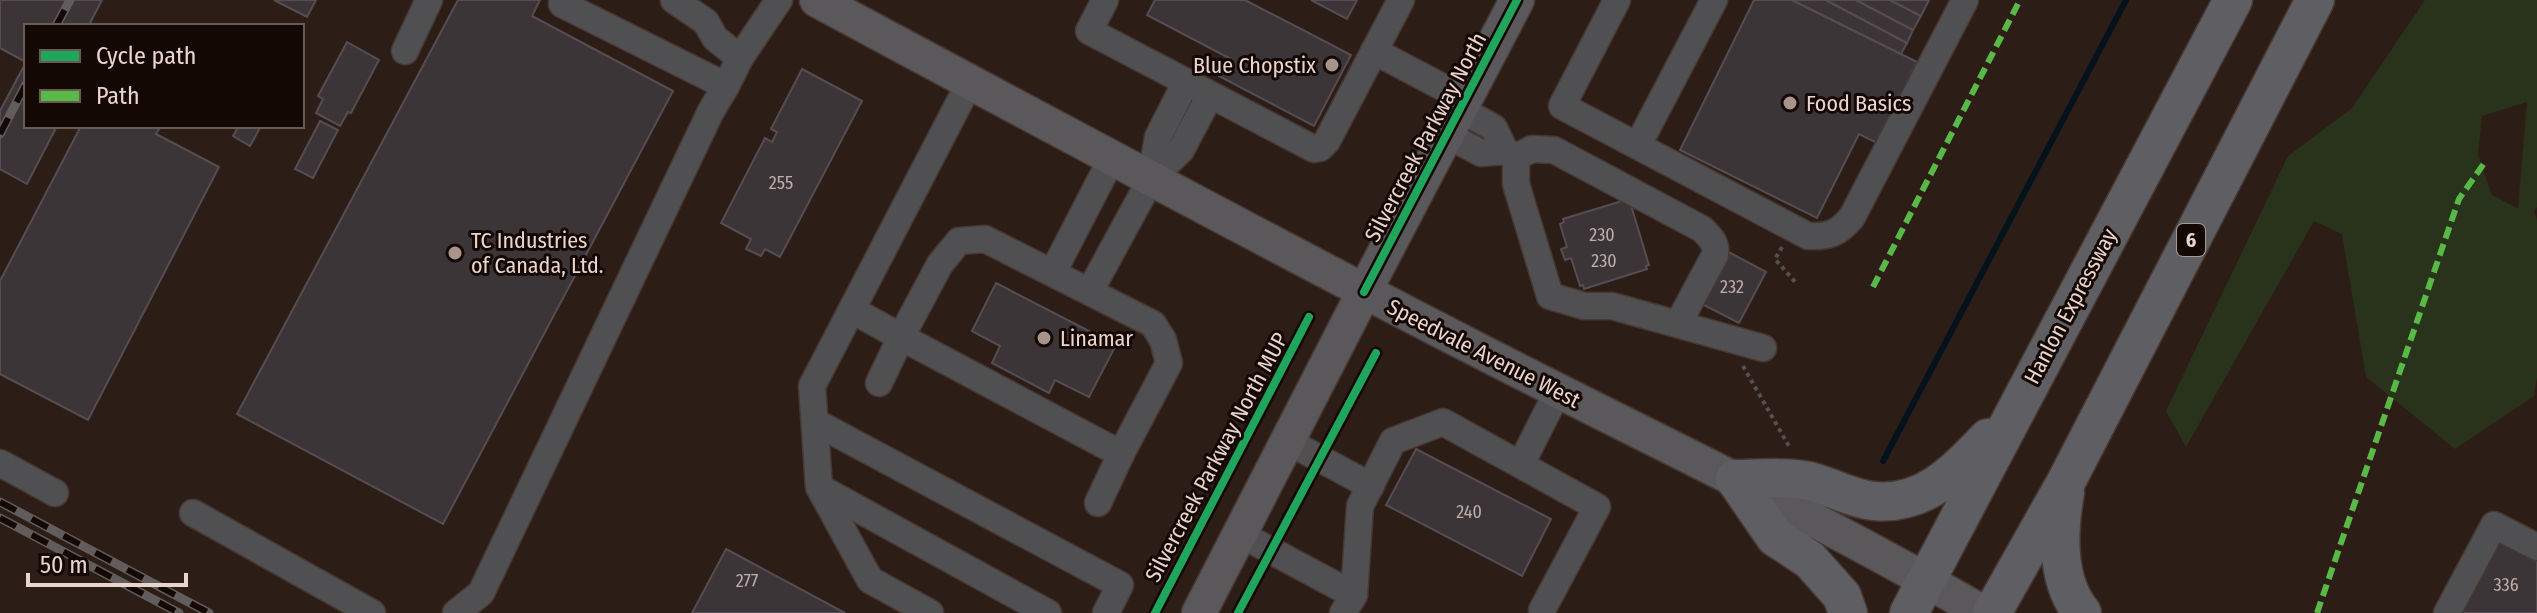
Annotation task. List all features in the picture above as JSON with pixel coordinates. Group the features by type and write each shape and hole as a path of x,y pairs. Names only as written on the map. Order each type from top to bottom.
{"highway":[{"name":"Hanlon Expressway","path":"1909,613 2233,0"},
{"name":"6","path":"1992,613 2067,480 2315,0"},
{"path":"1735,479 1805,480 1873,501 1898,499 1925,492 1947,479 2015,410"},
{"path":"1735,479 1775,537 1810,560 1842,596 1848,613"},
{"path":"2067,480 2062,565 2067,589 2082,613"}],"main road":[{"name":"Speedvale Avenue West","path":"817,0 1364,292 1735,479 1983,613"},
{"name":"Silvercreek Parkway North","path":"1201,612 1517,0"}],"lane":[{"path":"405,51 429,0"},
{"path":"564,0 562,4 726,86"},
{"path":"674,0 706,22 715,38 740,58"},
{"path":"456,613 481,593 711,111 740,58 779,0"},
{"path":"1105,0 1089,31 1309,147 1320,148 1327,141 1401,0"},
{"path":"1617,0 1562,106 1808,236 1825,237 1841,231 1852,217 1965,0"},
{"path":"1638,145 1714,0"},
{"path":"1374,51 1458,114 1481,153 1554,150 1702,229 1716,247 1715,255 1678,324"},
{"path":"930,613 870,580 819,487 812,386 970,82"},
{"path":"1151,179 1158,137 1186,82"},
{"path":"1090,291 1151,179 1181,150 1210,95"},
{"path":"1510,154 1550,296 1584,306 1612,306 1755,346"},
{"path":"1053,272 1112,158"},
{"path":"879,383 940,264 959,241 985,239 1153,324 1163,340 1169,363 1098,503"},
{"path":"852,310 1121,454"},
{"path":"1521,464 1558,391"},
{"path":"815,422 1120,585 1106,613"},
{"path":"1240,534 1348,604 1360,506 1393,441 1443,422 1597,507 1542,610"},
{"path":"1287,441 1371,486"},
{"path":"0,463 55,493"},
{"path":"819,487 1048,613"},
{"path":"193,513 372,613"},
{"path":"2447,613 2494,525 2537,547"}],"path":[{"path":"1792,227 1775,259 1797,284"},
{"path":"1755,346 1742,362 1745,372 1793,452"}],"green space":[{"path":"2425,0 2537,0 2537,207 2534,211 2537,220 2537,378 2534,396 2455,449 2366,377 2342,234 2314,221 2186,447 2166,411 2288,156 2352,108","holes":["2527,102 2518,208 2492,195 2478,155 2482,116"]}],"building":[{"path":"0,0 102,0 92,24 24,24 24,61 0,48"},
{"path":"274,0 316,0 307,17"},
{"name":"TC Industries of Canada, Ltd.","path":"458,0 540,0 532,16 673,91 443,524 237,414"},
{"path":"1155,0 1245,0 1351,55 1314,126 1219,76 1229,58 1147,15"},
{"path":"1311,0 1357,0 1347,19"},
{"path":"1754,0 1792,0 1917,62 1877,143 1859,134 1817,218 1680,150"},
{"path":"1792,0 1826,0 1907,43 1901,54"},
{"path":"1826,0 1856,0 1913,30 1907,43"},
{"path":"1856,0 1890,0 1921,16 1913,30"},
{"path":"1890,0 1929,0 1921,16"},
{"path":"347,42 379,60 351,113 348,112 340,126 316,113 323,99 318,96"},
{"path":"24,66 24,128 56,128 27,184 0,169 0,111"},
{"path":"802,69 862,101 780,257 765,249 761,256 746,249 751,239 721,223 765,138 772,142 777,132 771,129"},
{"path":"320,121 338,130 313,178 295,169"},
{"path":"80,128 160,128 156,134 219,167 88,420 0,374 0,281"},
{"path":"238,128 260,128 250,146 233,136"},
{"path":"1625,200 1630,202 1649,265 1647,269 1584,289 1583,285 1580,286 1571,258 1565,260 1561,249 1567,247 1560,224 1564,222 1563,219"},
{"path":"1725,250 1766,272 1739,323 1698,302"},
{"name":"Linamar","path":"996,283 1116,345 1089,397 1055,380 1049,393 992,363 1000,346 972,331"},
{"path":"1416,449 1551,519 1522,576 1386,505"},
{"path":"2500,538 2537,557 2537,613 2460,613"},
{"path":"726,549 845,613 692,613"}],"waterway":[{"path":"1883,461 2126,0"}],"railway":[{"path":"57,24 70,0"},
{"path":"0,134 24,88"},
{"path":"0,502 209,613"},
{"path":"0,518 179,613"}],"marked path":[{"path":"1873,287 2020,0"},
{"path":"2317,613 2459,199 2485,162"}],"cycle path":[{"path":"1364,292 1517,0"},
{"name":"Silvercreek Parkway North MUP","path":"1155,613 1309,317"},
{"path":"1238,613 1376,353"}],"place":[{"name":"Blue Chopstix","path":"1332,65"},
{"name":"Food Basics","path":"1790,103"},
{"name":"TC Industries of Canada, Ltd.","path":"455,253"},
{"name":"Linamar","path":"1044,338"}]}
